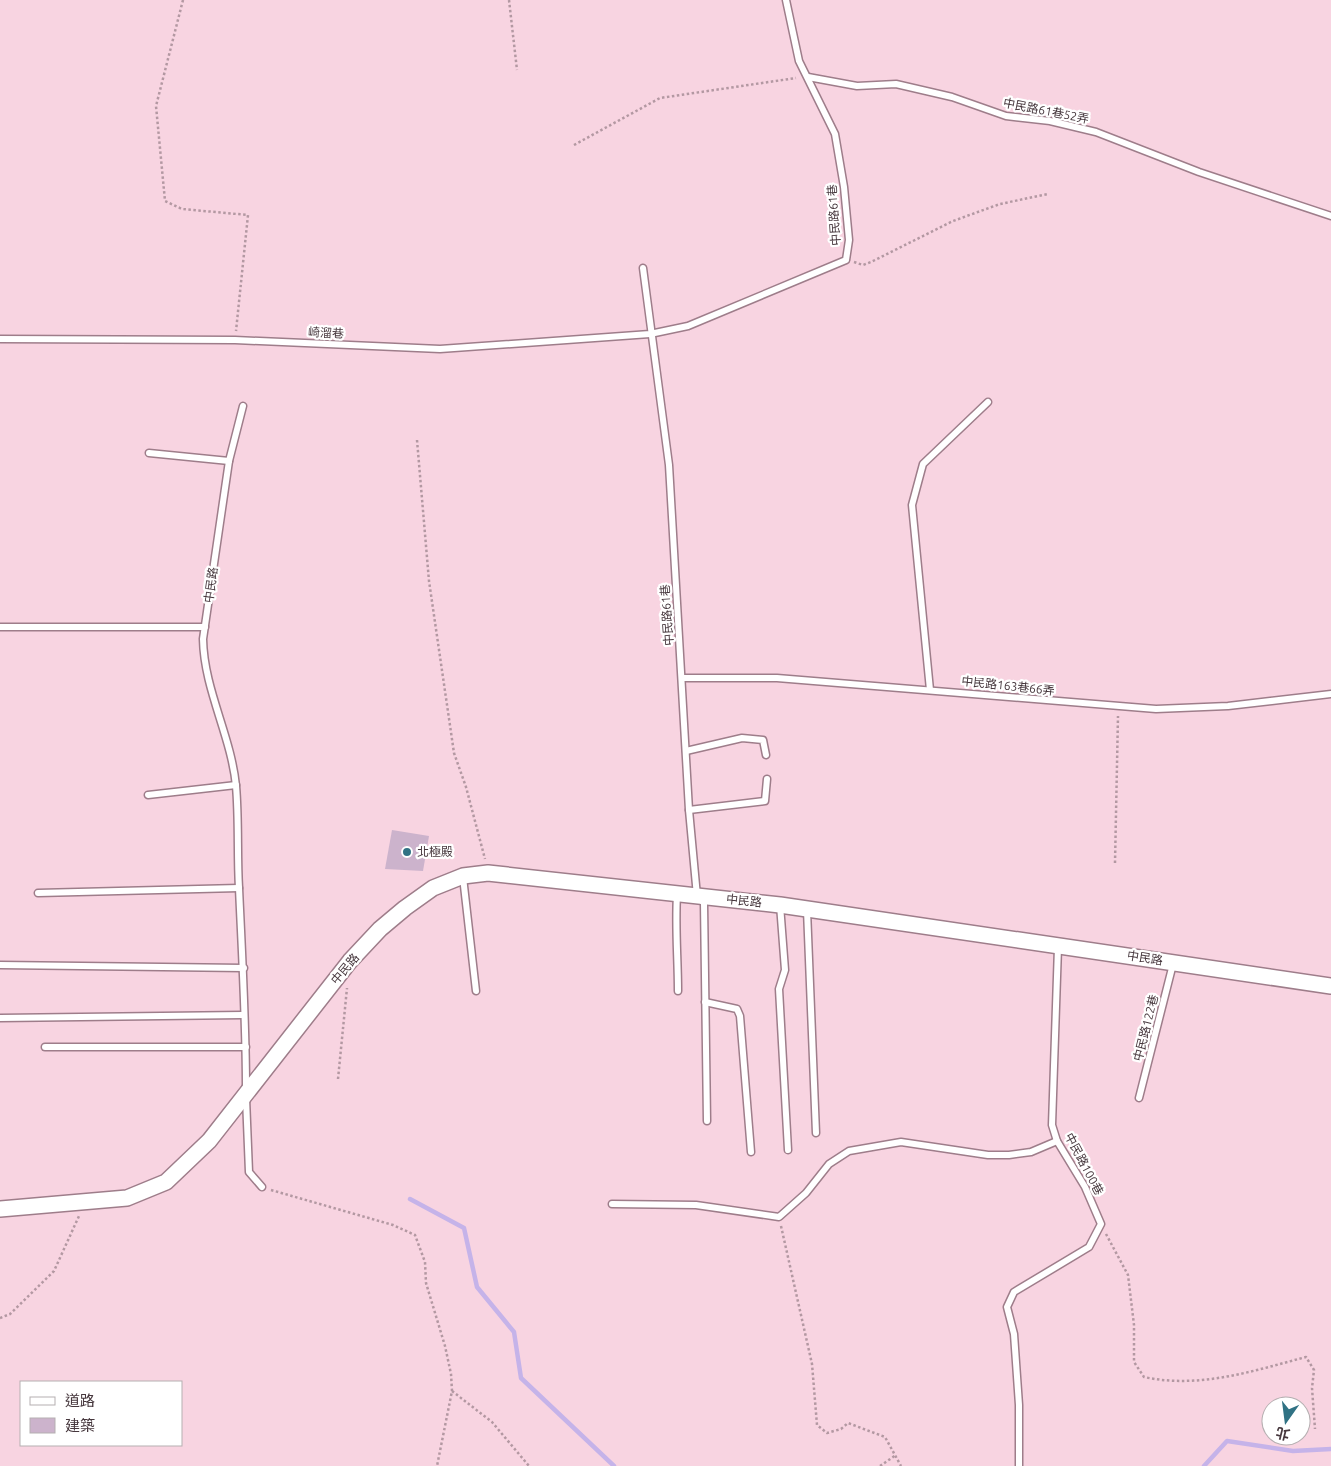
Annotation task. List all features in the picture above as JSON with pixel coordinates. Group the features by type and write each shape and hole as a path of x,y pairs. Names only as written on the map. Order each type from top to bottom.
{"street":[{"name":"中民路","path":"0,1209 127,1198 166,1182 208,1141 350,962 380,930 405,908 433,888 463,876 488,873 780,905 1331,986"}],"lane":[{"name":"中民路61巷","path":"650,334 688,326 846,260 849,240 844,187 835,134 799,60 786,0"},
{"name":"中民路61巷52弄","path":"808,77 857,86 896,84 952,97 1006,116 1050,122 1096,132 1199,172 1331,216"},
{"name":"中民路61巷","path":"643,268 650,334 669,465 689,810 697,896 704,903 707,1121"},
{"name":"崎溜巷","path":"0,339 235,340 440,349 650,334"},
{"path":"930,690 912,505 923,464 988,402"},
{"name":"中民路","path":"243,406 229,461 204,627 203,662 228,742 236,786 244,968 243,1015 246,1047 249,1172 262,1187"},
{"path":"149,453 229,461"},
{"path":"0,627 204,627"},
{"name":"中民路163巷66弄","path":"682,678 777,678 1156,709 1228,706 1331,694"},
{"path":"686,751 742,738 763,740 766,754"},
{"path":"689,810 765,802 767,779"},
{"path":"148,796 236,786"},
{"path":"463,876 476,991"},
{"path":"38,894 239,888"},
{"path":"677,895 675,923 678,954 678,991"},
{"path":"780,905 785,970 779,989 788,1150"},
{"path":"807,909 816,1133"},
{"name":"中民路100巷","path":"1058,945 1052,1125 1057,1141 1085,1187 1101,1224"},
{"name":"中民路122巷","path":"1139,1098 1174,963"},
{"path":"0,965 244,968"},
{"path":"705,1002 730,1006 737,1009 740,1016 751,1152"},
{"path":"0,1018 243,1015"},
{"path":"45,1047 246,1047"},
{"path":"612,1204 696,1205 779,1217 806,1193 829,1164 849,1151 901,1142 988,1155 1009,1155 1031,1152 1057,1141"},
{"path":"1019,1466 1019,1405 1014,1334 1007,1307 1014,1292 1089,1247 1101,1224"}],"path":[{"path":"183,0 156,106 165,202 182,209 248,215 235,340"},
{"path":"508,0 518,70"},
{"path":"574,145 660,98 680,94 701,94 763,82 808,77"},
{"path":"846,260 863,265 893,252 953,220 1000,204 1048,194"},
{"path":"417,440 429,581 454,753 466,787 488,873"},
{"path":"1115,863 1119,707"},
{"path":"338,1079 350,962"},
{"path":"262,1187 393,1225 415,1235 425,1262 426,1283 445,1346 452,1391 437,1466"},
{"path":"0,1318 10,1314 54,1271 86,1201"},
{"path":"779,1217 812,1364 817,1425 827,1433 841,1429 848,1423 885,1437 901,1466"},
{"path":"1101,1224 1128,1275 1134,1326 1134,1362 1144,1377 1166,1382 1228,1378 1306,1357 1314,1370 1312,1388 1315,1429"},
{"path":"452,1391 492,1422 529,1466"},
{"path":"880,1466 896,1455"}],"building":[{"name":"北極殿","path":"392,830 429,836 423,871 385,869"}],"waterway":[{"path":"410,1199 464,1228 477,1287 514,1332 521,1378 614,1466"},
{"path":"1204,1466 1227,1441 1293,1451 1331,1449"}],"place":[{"name":"北極殿","path":"407,852"}]}
